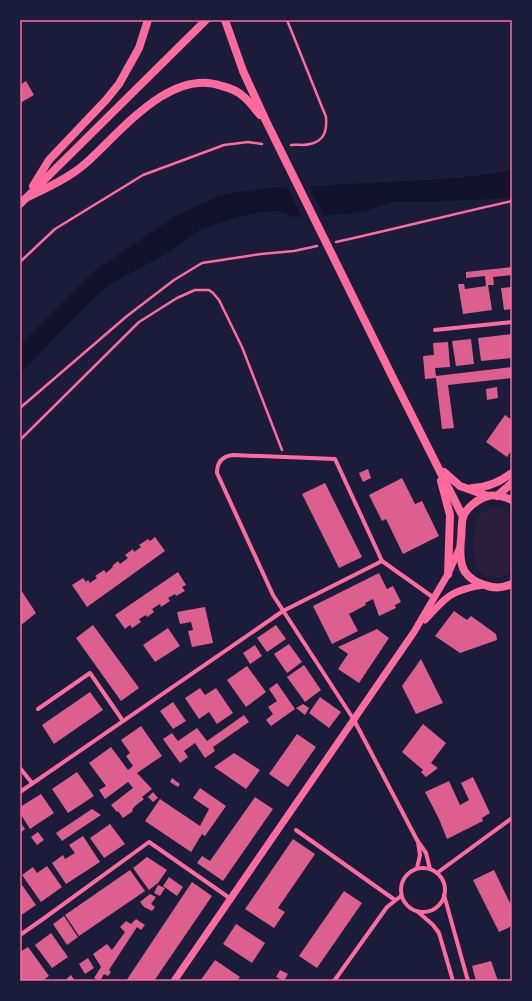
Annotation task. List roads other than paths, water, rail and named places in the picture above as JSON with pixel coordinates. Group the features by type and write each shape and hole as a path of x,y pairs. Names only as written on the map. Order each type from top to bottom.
{"main road":[{"path":"23,201 49,160 106,100 119,84 139,48 148,20"},
{"path":"23,201 206,20"},
{"path":"225,20 243,72 266,121 463,517"},
{"path":"23,201 59,182 74,172 86,163 135,116 151,103 185,86 197,83 211,83 229,88 244,97 266,121"},
{"path":"434,461 451,479 466,489 493,496 506,497 512,500"},
{"path":"434,461 444,490 450,515 448,574"},
{"path":"466,489 485,488 502,480 512,473"},
{"path":"512,483 493,496 471,506 463,517 460,545 461,559 465,572 475,581 483,585 512,592"},
{"path":"499,588 512,584"}],"street":[{"path":"435,330 512,322"},
{"path":"430,869 426,854 417,840 354,720 273,595 217,473 218,464 223,458 233,455 335,459 382,560 434,598"},
{"path":"174,981 414,632 448,574 460,545"},
{"path":"20,792 283,611 382,560"},
{"path":"414,632 447,597 458,590 483,585"},
{"path":"38,709 90,673 123,721"},
{"path":"20,768 32,783"},
{"path":"437,873 512,818"},
{"path":"296,830 395,900"},
{"path":"417,840 420,855 417,868"},
{"path":"20,935 149,842 230,899"},
{"path":"453,981 438,933 433,925 408,906 401,896 401,886 404,880 410,872 417,868 430,869 437,873 442,881 444,895 468,981"},
{"path":"416,911 427,912 435,908 440,903 444,895"},
{"path":"334,981 382,913 401,896"}]}
